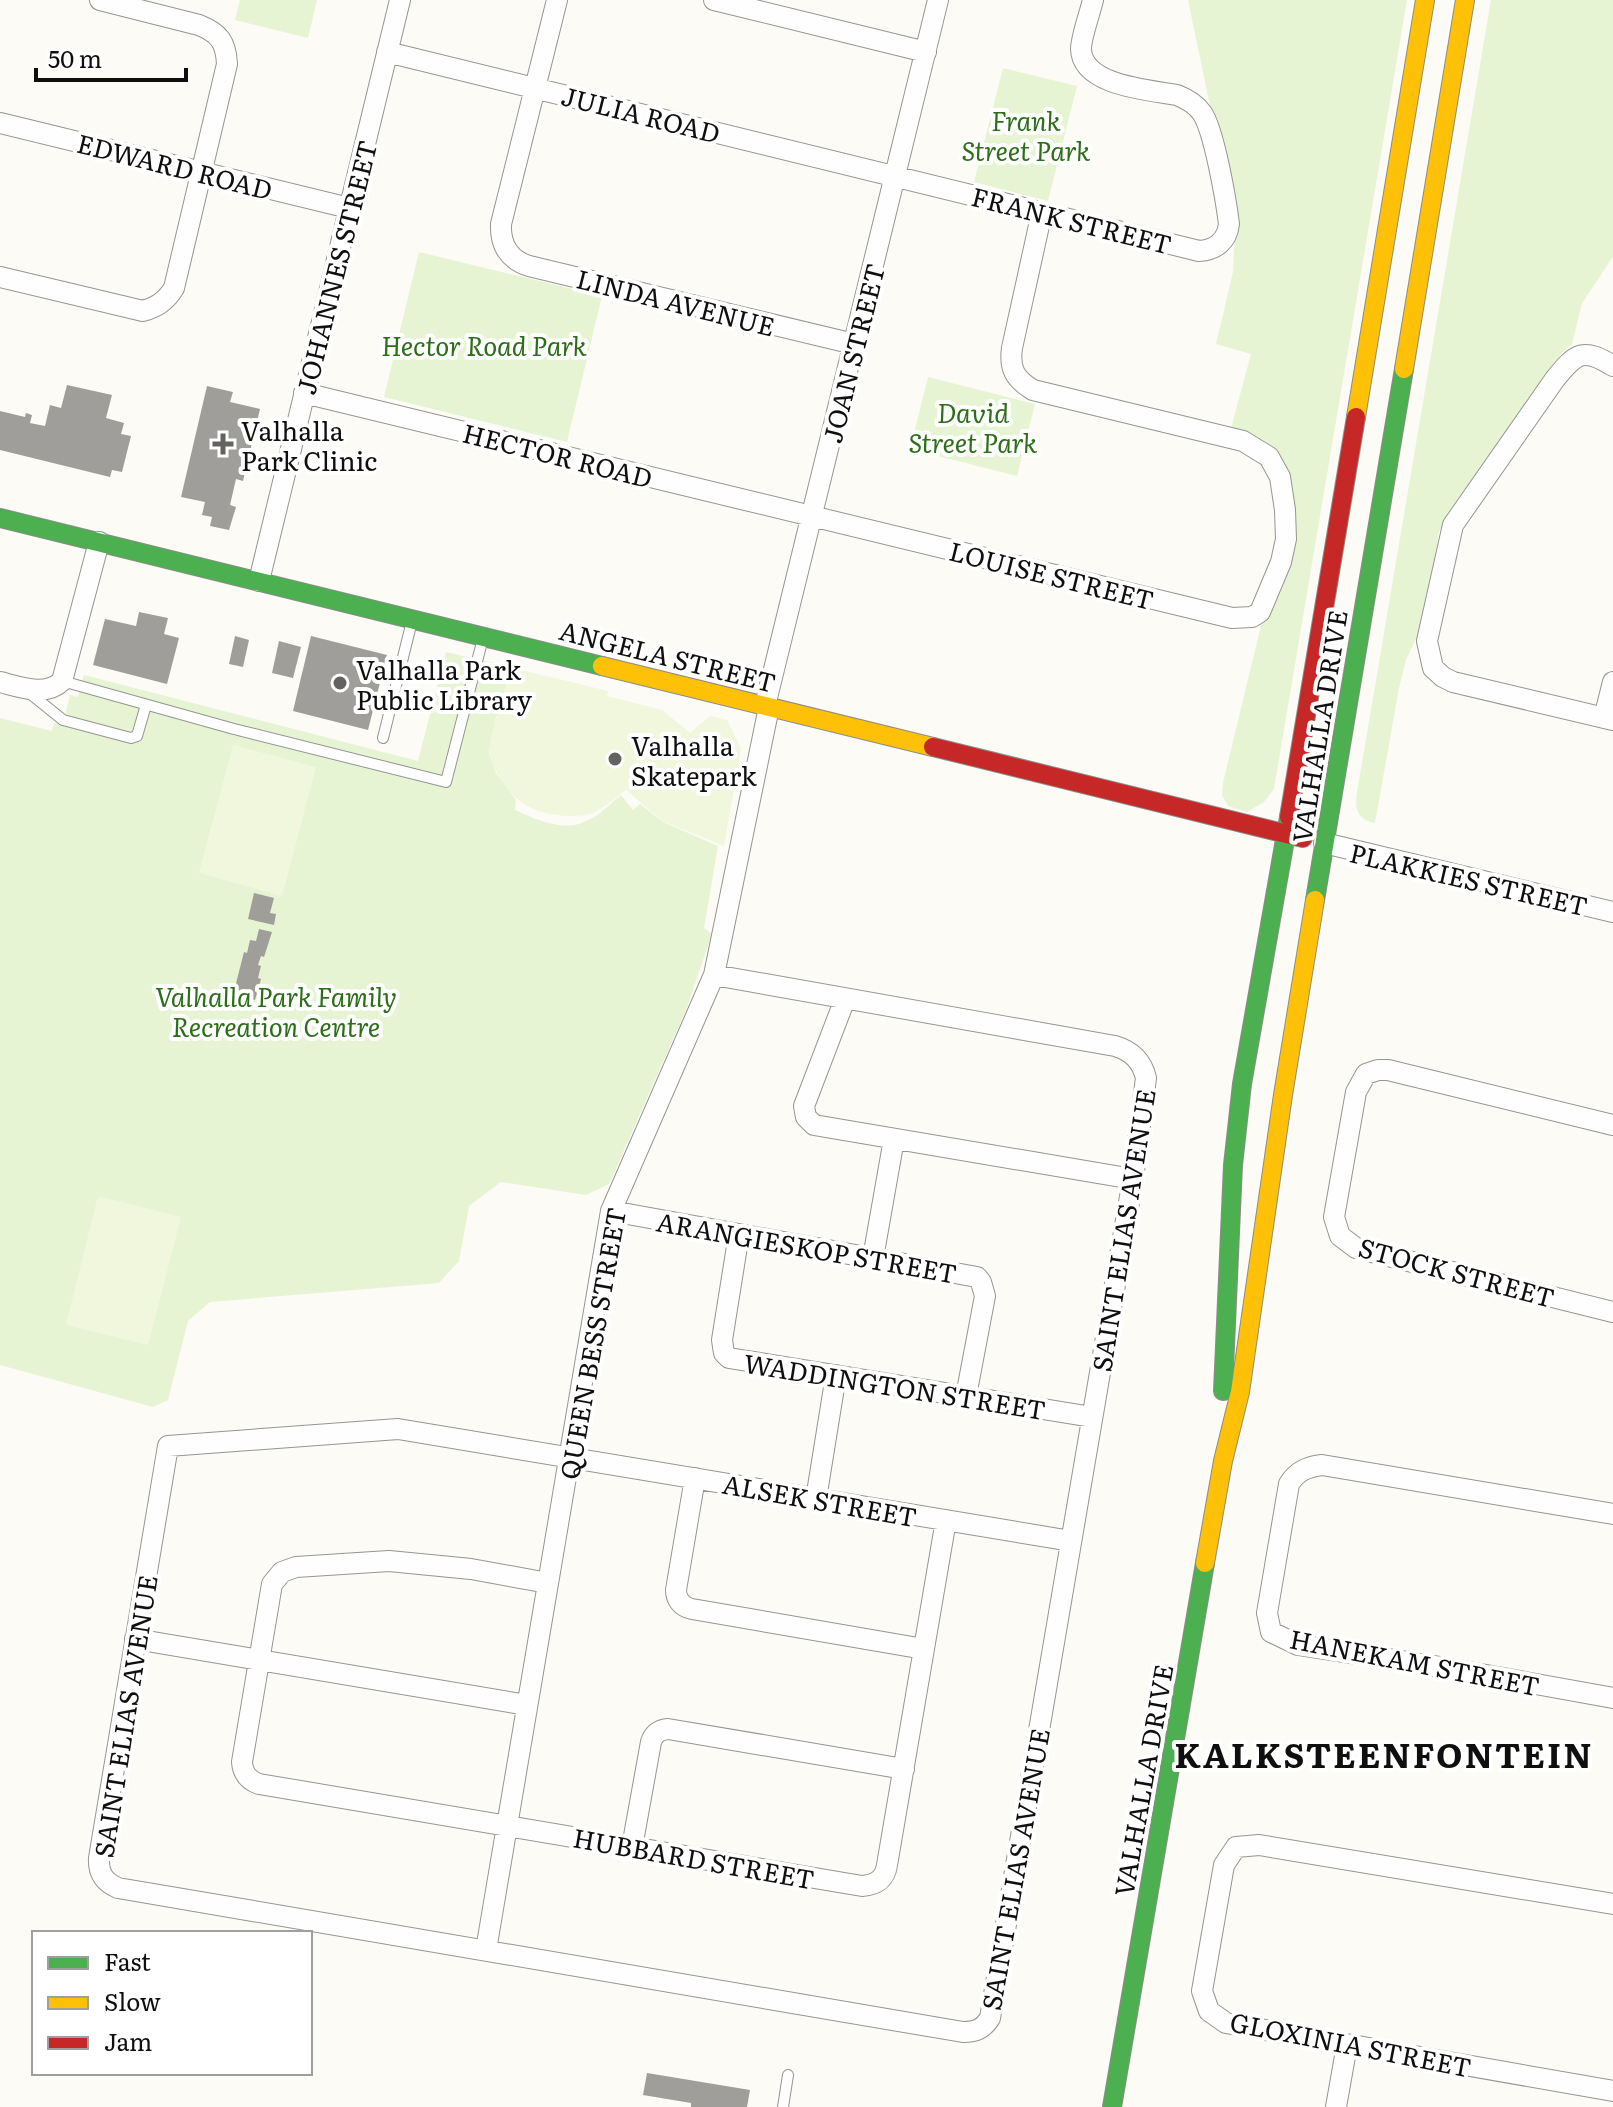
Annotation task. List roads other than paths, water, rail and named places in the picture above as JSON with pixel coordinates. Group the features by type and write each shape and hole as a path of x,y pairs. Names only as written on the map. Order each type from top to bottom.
{"main road":[{"name":"VALHALLA DRIVE","path":"1223,1461 1223,1389 1233,1165 1242,1084 1425,0"},
{"name":"VALHALLA DRIVE","path":"1112,2107 1223,1461 1240,1392 1283,1095 1465,0"},
{"name":"ANGELA STREET","path":"0,518 1324,843"}],"street":[{"path":"0,277 143,311 154,308 168,298 174,288 227,64 226,50 222,40 199,25 100,0"},
{"name":"JOHANNES STREET","path":"259,581 400,0"},
{"path":"535,87 557,0"},
{"path":"714,0 926,52"},
{"name":"JOAN STREET","path":"767,706 938,0"},
{"name":"FRANK STREET","path":"895,176 1199,251 1213,248 1223,241 1229,230 1228,217 1209,125 1200,109 1187,99 1104,80 1093,73 1081,49 1093,0"},
{"name":"JULIA ROAD","path":"387,52 895,176"},
{"name":"LINDA AVENUE","path":"535,87 500,231 505,248 520,263 854,344"},
{"name":"EDWARD ROAD","path":"0,123 349,208"},
{"name":"LOUISE STREET","path":"812,516 1232,618 1252,617 1260,612 1281,562 1286,539 1280,477 1269,457 1243,441 1033,390 1015,376 1010,365 1012,348 1042,212"},
{"path":"1613,366 1588,354 1572,358 1453,525 1427,641 1433,668 1453,682 1609,719 1613,682"},
{"name":"HECTOR ROAD","path":"304,393 812,516"},
{"path":"0,682 47,690 57,687 62,681 99,542"},
{"name":"QUEEN BESS STREET","path":"486,1950 611,1211 714,975 767,706"},
{"name":"PLAKKIES STREET","path":"1324,843 1613,912"},
{"name":"SAINT ELIAS AVENUE","path":"168,1446 99,1858 99,1871 106,1881 118,1888 963,2032 979,2030 990,2018 1133,1179 1147,1087 1144,1069 1133,1054 1115,1046 714,975"},
{"path":"845,999 804,1106 809,1122 1133,1179"},
{"name":"STOCK STREET","path":"1613,1125 1378,1070 1366,1074 1356,1092 1334,1217 1340,1236 1356,1248 1613,1312"},
{"path":"873,1258 894,1139"},
{"name":"ARANGIESKOP STREET","path":"611,1211 977,1277 985,1296 966,1396"},
{"name":"WADDINGTON STREET","path":"739,1234 722,1340 724,1353 729,1358 1092,1417"},
{"path":"816,1499 836,1375"},
{"name":"ALSEK STREET","path":"168,1446 398,1429 1071,1541"},
{"name":"HANEKAM STREET","path":"1613,1514 1322,1465 1312,1467 1301,1471 1289,1484 1267,1613 1271,1632 1298,1645 1613,1698"},
{"path":"695,1478 676,1590 677,1599 683,1606 924,1649"},
{"path":"632,1847 651,1742 662,1730 904,1769 946,1520"},
{"path":"259,1660 272,1584 289,1569 389,1561 471,1569 548,1583"},
{"path":"135,1639 527,1705"},
{"name":"HUBBARD STREET","path":"259,1660 242,1762 243,1770 259,1784 862,1886 879,1881 886,1871 904,1769"},
{"name":"GLOXINIA STREET","path":"1613,1904 1259,1845 1236,1847 1224,1865 1202,1991 1209,2011 1226,2023 1613,2091"},
{"path":"1336,2107 1347,2045"}],"lane":[{"path":"383,738 412,619"},
{"path":"62,681 234,729 446,782 484,637"},
{"path":"23,688 63,720 131,738 137,736 146,705"},
{"path":"783,2107 788,2075"}],"place":[{"name":"Valhalla Park Clinic","path":"223,444"},
{"name":"Valhalla Park Public Library","path":"340,683"},
{"name":"Valhalla Skatepark","path":"615,759"}],"district":[{"name":"KALKSTEENFONTEIN","path":"1384,1753"}],"park label":[{"name":"Frank Street Park","path":"1026,134"},
{"name":"Hector Road Park","path":"484,344"},
{"name":"David Street Park","path":"973,426"},
{"name":"Valhalla Park Family Recreation Centre","path":"276,1010"}]}
